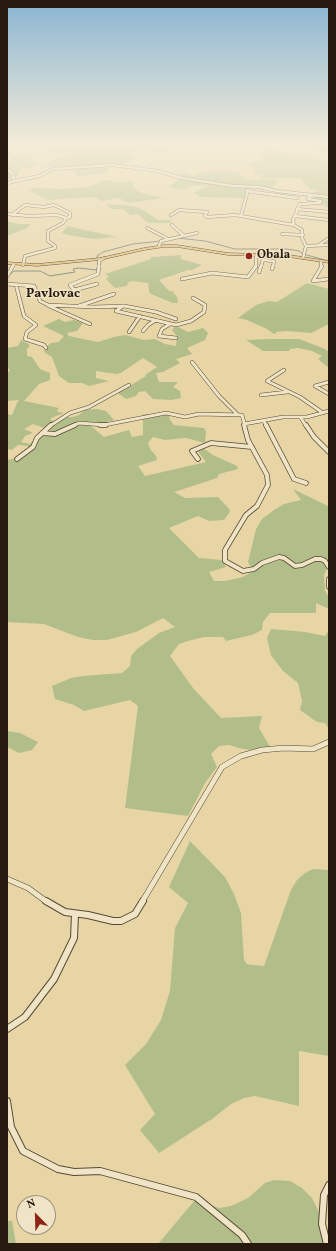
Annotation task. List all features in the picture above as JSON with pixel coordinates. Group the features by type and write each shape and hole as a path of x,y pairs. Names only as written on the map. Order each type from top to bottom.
{"main road":[{"path":"7,263 41,265 102,259 159,243 218,254 256,255 263,258 277,255 304,256 329,262"}],"street":[{"path":"241,216 244,202"},
{"path":"294,224 293,220 300,204 320,202"},
{"path":"12,215 25,205 44,207 54,205 70,213 70,216 66,218 63,223 48,231 48,241 55,246 55,248 25,256 23,265"},
{"path":"297,209 329,212"},
{"path":"171,215 177,210 207,212 205,216 241,216 294,224 302,230 302,238 306,246 304,256"},
{"path":"7,214 29,216 56,215 66,218"},
{"path":"295,216 329,220"},
{"path":"172,225 183,235"},
{"path":"147,228 168,239"},
{"path":"159,243 183,235 197,233"},
{"path":"282,234 303,235"},
{"path":"319,245 329,238"},
{"path":"306,246 329,245"},
{"path":"182,279 212,273 248,277 256,266 256,255"},
{"path":"259,272 263,258 274,261 272,269"},
{"path":"97,284 74,290 70,285 98,274 99,261 102,259"},
{"path":"321,261 322,265 313,280 328,278"},
{"path":"8,275 14,264"},
{"path":"7,284 35,287 40,301 65,314 90,324"},
{"path":"16,285 26,318 36,326 26,332 25,339 44,345 46,348"},
{"path":"78,306 114,294"},
{"path":"122,306 116,311 176,325 188,322 204,312 205,305 192,298"},
{"path":"48,305 122,306 156,312 176,320"},
{"path":"129,332 140,316"},
{"path":"143,331 148,324 156,320"},
{"path":"170,324 162,329 158,336 176,338"},
{"path":"192,362 219,396 237,414"},
{"path":"284,370 267,381 289,392 323,413"},
{"path":"329,382 315,386 329,394"},
{"path":"17,459 32,449 35,439 60,418 89,407 128,385"},
{"path":"261,395 289,392"},
{"path":"244,424 285,417 301,418 329,411"},
{"path":"42,433 55,434 79,423 104,425 155,414 169,414 185,417 199,414 242,415 247,436 267,475 268,485 257,506 246,515 227,546 224,557 225,561 243,571 254,569 262,563 279,557 284,558 294,566 298,566 315,559 321,559 325,561 329,567"},
{"path":"301,418 314,437 329,452"},
{"path":"264,421 294,479 306,482"},
{"path":"198,459 192,451 211,443 252,447"},
{"path":"329,579 329,587"},
{"path":"7,879 28,888 58,909 75,914 120,921 135,914 222,768 240,756 262,750 284,748 313,749 329,742"},
{"path":"7,1029 25,1017 54,979 74,938 75,914"},
{"path":"7,1101 12,1127 23,1151 58,1169 74,1172 100,1171 196,1197 242,1234 248,1244"},
{"path":"327,1244 322,1224 324,1195 329,1185"}],"green space":[{"path":"320,202 329,202 329,208 320,204"},
{"path":"106,204 134,206 145,211 158,220 171,220 170,223 148,223 138,214 130,215 123,209 111,209"},
{"path":"7,221 18,224 31,224 25,229 7,236"},
{"path":"67,226 117,237 93,239 62,233"},
{"path":"181,255 181,259 202,265 192,270 159,280 177,297 178,303 173,303 151,294 149,292 148,283 131,281 127,286 115,288 106,279 109,276 105,274 151,259 151,257"},
{"path":"307,283 329,289 329,324 311,333 287,331 275,332 277,333 274,334 267,329 247,320 238,318 256,305 269,301 277,302"},
{"path":"59,319 65,322 74,320 83,323 77,331 67,333 69,336 98,342 125,335 144,340 155,339 165,344 176,346 177,336 172,330 176,326 188,332 203,328 208,333 205,340 187,348 192,354 176,359 180,363 163,372 156,373 159,382 178,382 173,387 180,391 181,398 171,400 153,399 145,391 139,392 136,396 126,399 118,393 146,376 145,375 157,367 143,358 121,373 116,374 96,371 96,378 109,381 89,386 82,383 69,383 59,376 52,357 44,352 47,346 51,343 59,342 64,336 43,326"},
{"path":"299,339 325,349 329,352 329,368 318,359 322,356 312,351 298,348 290,349 289,351 263,351 246,340"},
{"path":"21,340 30,345 27,349 27,356 32,357 40,369 50,373 50,380 39,384 24,401 59,408 57,410 58,412 64,413 51,418 53,421 62,417 73,417 79,415 84,410 98,409 106,411 114,420 91,426 104,437 129,430 132,437 143,435 143,414 169,414 170,420 174,425 204,428 206,432 205,443 186,438 165,440 153,437 148,443 157,460 138,466 145,476 206,462 197,450 203,448 213,455 237,466 238,469 219,474 217,478 174,492 185,498 218,497 230,510 224,520 209,521 198,516 169,528 199,558 222,560 226,567 209,572 214,581 225,581 243,577 253,571 248,562 256,529 262,519 274,510 284,504 301,500 293,489 328,506 329,565 324,575 325,591 329,597 329,609 316,603 316,613 270,613 263,622 262,630 252,635 226,641 223,637 204,637 188,641 179,644 170,656 193,688 221,718 262,716 259,728 270,747 250,750 230,745 219,746 211,754 217,767 205,783 188,816 125,808 138,706 130,700 84,711 74,705 55,699 52,686 71,678 122,673 130,666 131,656 137,649 159,633 175,627 163,618 136,632 107,640 93,640 78,637 44,624 7,622 7,460 19,458 28,449 28,446 18,445 12,450 7,449 7,414 12,415 19,400 7,401 7,374 10,370 7,367 7,348 18,346","holes":["33,424 45,428 30,444 21,442 25,436 33,433 24,429"]},
{"path":"271,629 305,632 325,636 329,630 329,729 325,723 317,722 300,710 302,701 298,683 283,671 271,655 267,638"},
{"path":"7,731 20,733 38,742 32,750 19,753 7,747"},
{"path":"190,841 225,877 234,894 241,913 244,960 247,964 264,966 291,890 297,880 305,873 313,869 329,870 329,1056 299,1051 299,1106 255,1096 244,1098 231,1104 212,1119 159,1153 140,1130 155,1114 125,1065 146,1044 161,1020 170,991 175,928 188,903 169,887"},
{"path":"274,1180 290,1181 302,1188 312,1198 328,1230 329,1244 158,1244 195,1200 219,1208 231,1206 248,1198 265,1183"},
{"path":"7,1221 12,1221 16,1244 7,1244"}],"waterway":[{"path":"178,238 205,241 235,249 287,249 299,251 303,254 329,261"},
{"path":"9,275 14,271 40,271 50,276 75,272 73,269 79,268 96,270 98,267 97,256 103,252 133,244 161,241"}],"place":[{"name":"Obala","path":"249,256"}],"district":[{"name":"Pavlovac","path":"53,295"}]}
